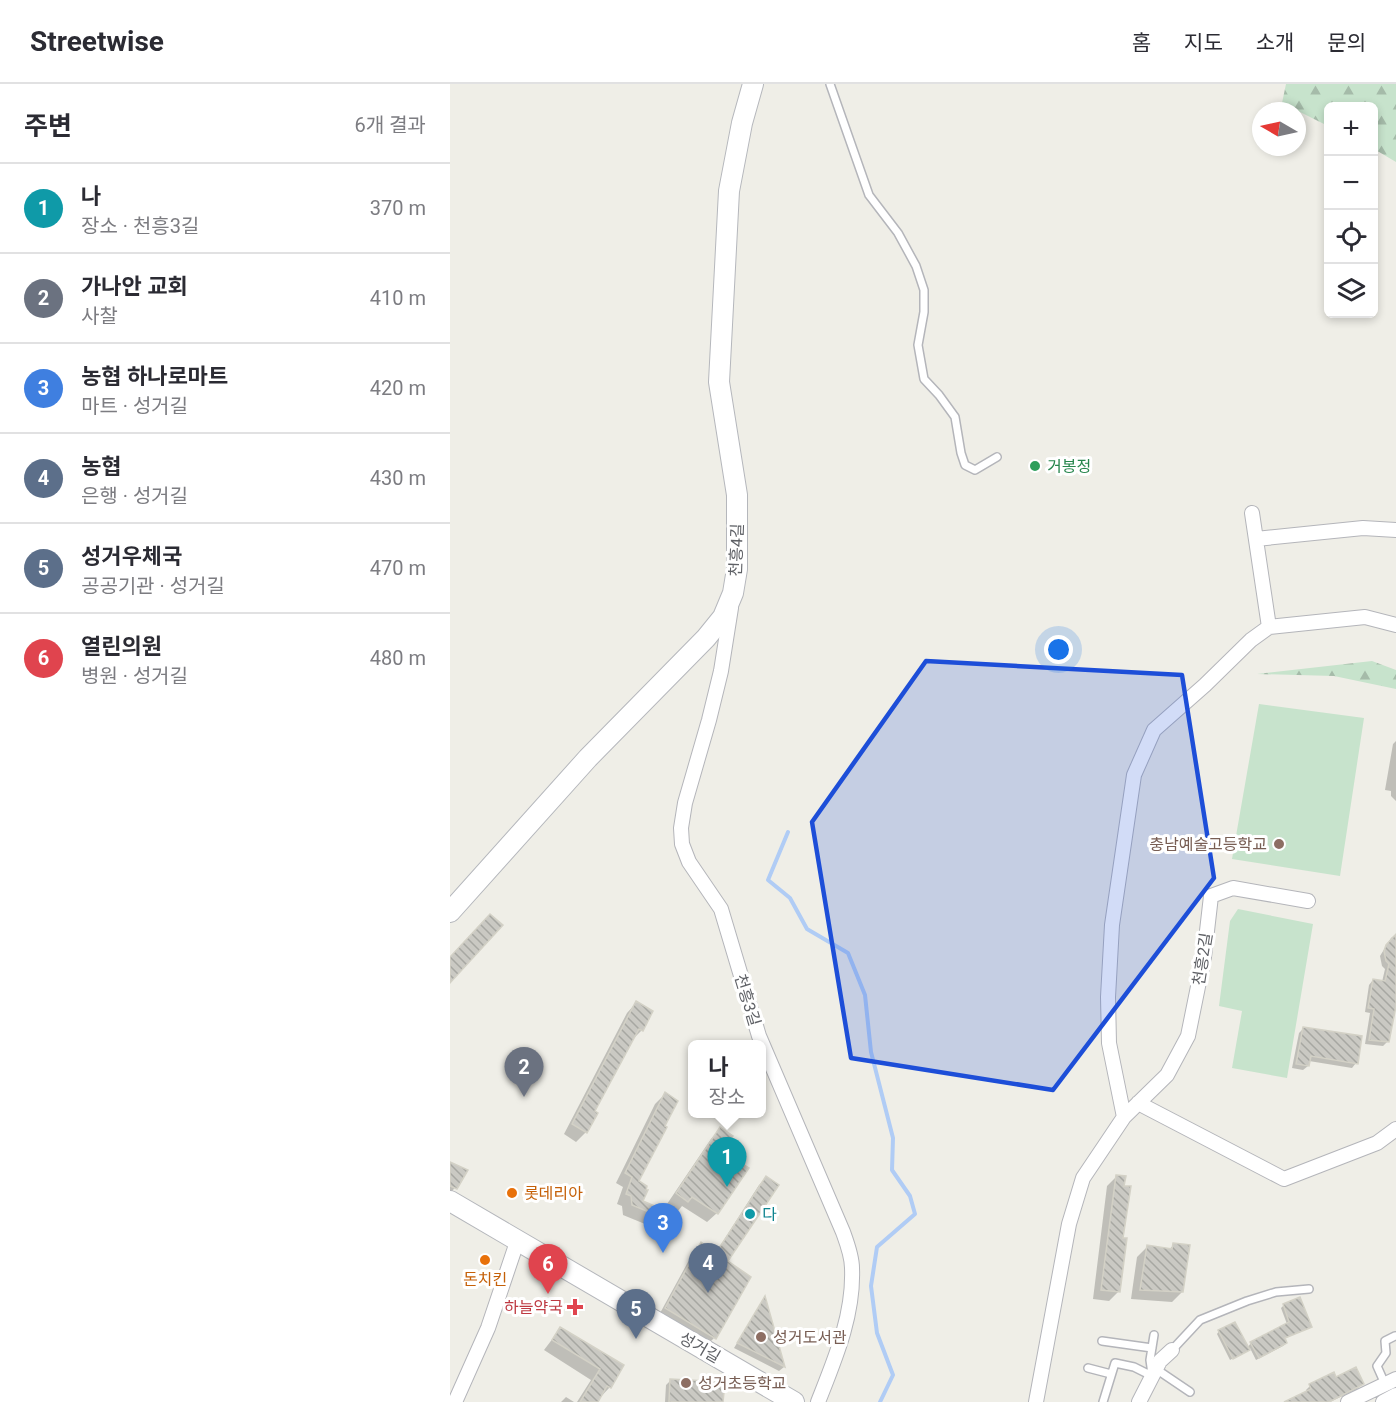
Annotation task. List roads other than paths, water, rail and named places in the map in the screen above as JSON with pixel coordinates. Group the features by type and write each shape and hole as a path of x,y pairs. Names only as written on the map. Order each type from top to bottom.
{"street":[{"name":"천흥4길","path":"450,912 588,758 706,638 723,617 733,593 737,569 737,495 719,382 721,326 729,191 742,123 753,84"},
{"path":"1252,513 1269,627"},
{"path":"1256,539 1363,528 1396,530"},
{"name":"천흥3길","path":"733,593 710,720 685,803 681,828 682,844 689,862 721,909 761,1040"},
{"path":"1125,1117 1109,1043 1108,997 1112,925 1134,775 1154,730 1251,640 1269,627 1365,617 1396,625"},
{"name":"천흥2길","path":"1036,1402 1069,1224 1083,1178 1125,1117 1167,1075 1188,1036 1204,957 1211,896 1233,888 1308,901"},
{"name":"천흥3길","path":"766,1052 843,1232 852,1265 852,1295 846,1323 838,1353 818,1402"},
{"path":"1138,1102 1284,1179 1377,1143 1396,1129"},
{"name":"성거길","path":"450,1201 794,1402"},
{"path":"455,1402 488,1328 518,1242"},
{"path":"1144,1400 1160,1360 1172,1350"},
{"path":"1348,1402 1391,1382"},
{"path":"1383,1402 1396,1395"}],"lane":[{"path":"830,84 869,195 898,233 916,266 924,290 924,312 918,345 924,380 939,395 955,417 965,465 975,470 997,457"},
{"path":"1172,1350 1200,1320 1276,1292 1309,1289"},
{"path":"1154,1335 1150,1360 1154,1373"},
{"path":"1391,1382 1377,1366 1386,1353 1384,1341 1395,1336"},
{"path":"1102,1341 1152,1348"},
{"path":"1103,1402 1115,1363 1154,1373 1190,1392"},
{"path":"1088,1368 1112,1374"}],"waterway":[{"path":"788,832 768,880 790,898 807,929 848,953 865,995 871,1052 893,1138 892,1170 910,1196 915,1214 877,1247 871,1286 877,1333 893,1375 880,1402"}],"place":[{"name":"거봉정","path":"1035,466"},
{"name":"충남예술고등학교","path":"1279,844"},
{"name":"가나안 교회","path":"524,1097"},
{"name":"나","path":"727,1187"},
{"name":"롯데리아","path":"512,1193"},
{"name":"다","path":"750,1214"},
{"name":"농협 하나로마트","path":"663,1253"},
{"name":"돈치킨","path":"485,1260"},
{"name":"농협","path":"708,1293"},
{"name":"열린의원","path":"548,1294"},
{"name":"하늘약국","path":"575,1307"},
{"name":"성거도서관","path":"761,1337"},
{"name":"성거우체국","path":"636,1339"},
{"name":"성거초등학교","path":"686,1383"}]}
